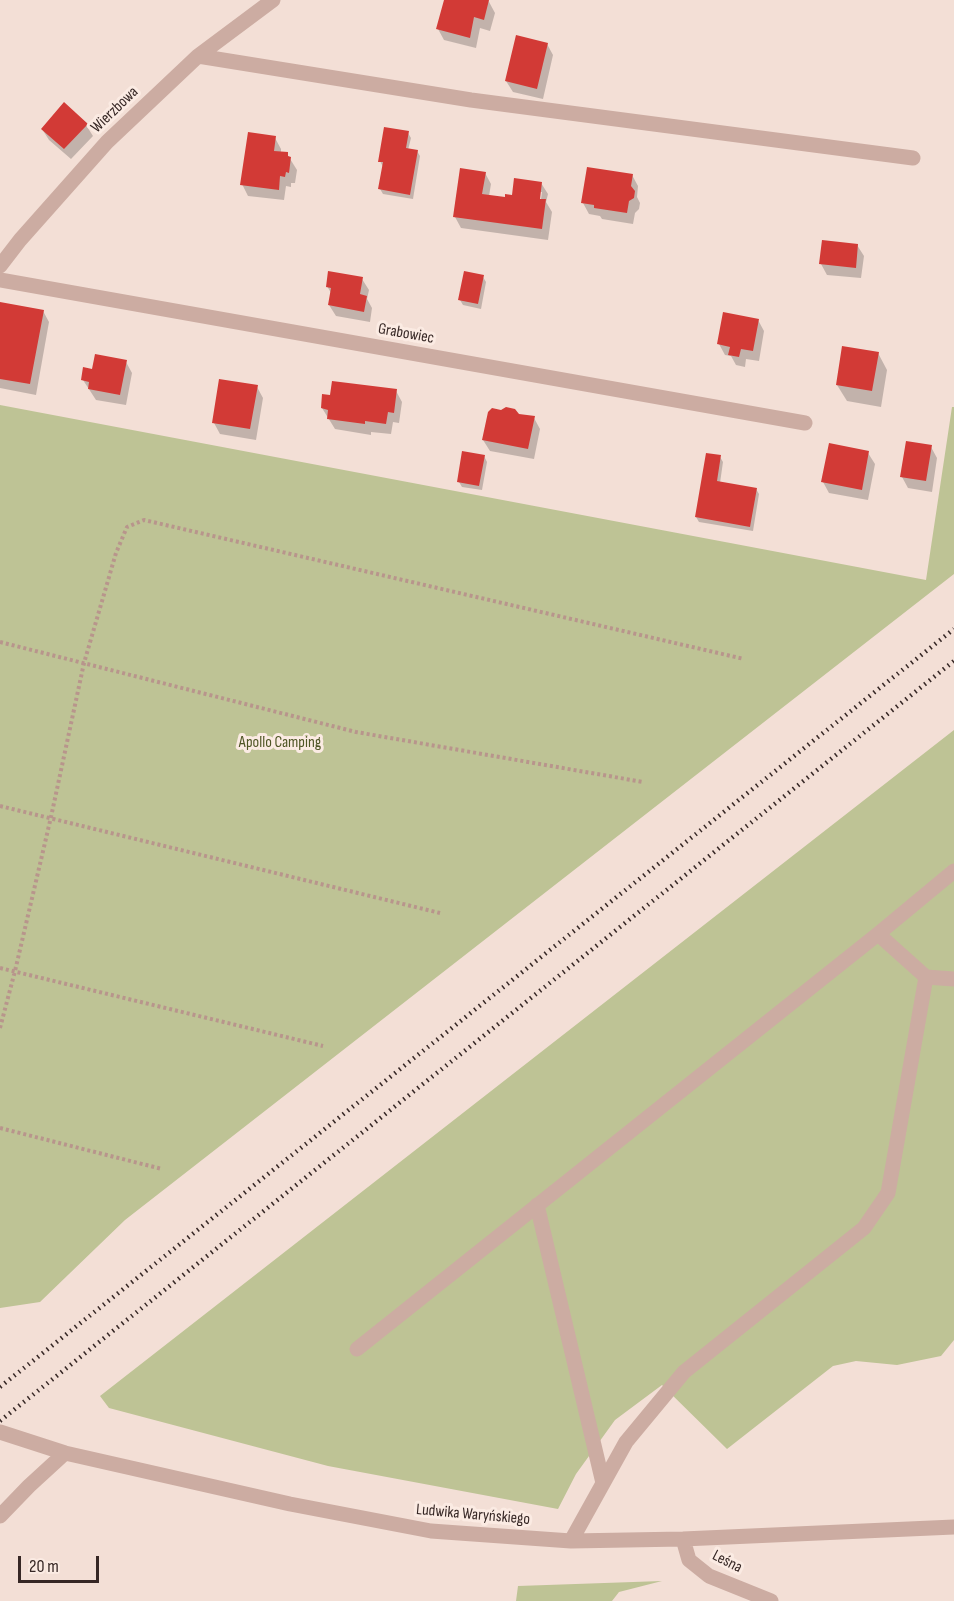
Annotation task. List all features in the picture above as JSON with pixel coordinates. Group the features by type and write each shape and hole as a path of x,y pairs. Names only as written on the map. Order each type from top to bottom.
{"street":[{"name":"Wierzbowa","path":"0,266 20,240 107,142 198,56 273,0"},
{"path":"198,56 471,100 913,158"},
{"name":"Grabowiec","path":"0,280 805,423"},
{"path":"357,1349 954,871"},
{"path":"878,934 926,976 954,979"},
{"path":"571,1541 626,1442 684,1372 864,1228 888,1193 926,976"},
{"path":"537,1205 603,1483"},
{"name":"Ludwika Waryńskiego","path":"0,1432 65,1453 290,1504 431,1531 571,1541 683,1539 954,1527"},
{"path":"0,1516 65,1453"},
{"name":"Leśna","path":"683,1539 689,1560 709,1576 771,1601"}],"path":[{"path":"0,1028 51,818 84,663 116,553 127,527 144,520 744,659"},
{"path":"0,642 356,732 643,782"},
{"path":"0,806 440,913"},
{"path":"0,968 323,1046"},
{"path":"0,1128 162,1169"}],"green space":[{"name":"Apollo Camping","path":"0,405 926,580 952,407 954,407 954,574 125,1220 40,1302 0,1308"},
{"path":"954,730 954,1340 941,1356 897,1365 856,1361 833,1366 727,1449 662,1385 615,1420 576,1474 558,1509 328,1466 109,1408 100,1396"},
{"path":"662,1581 619,1592 612,1601 516,1601 518,1586"}],"building":[{"path":"444,0 489,0 484,20 474,17 470,38 436,29"},
{"path":"516,35 548,43 537,89 505,81"},
{"path":"64,102 88,124 64,149 41,129"},
{"path":"384,127 409,131 406,148 418,150 410,195 378,189 383,162 378,162"},
{"path":"248,132 276,136 274,151 288,152 288,156 291,157 289,173 286,172 285,177 280,176 279,190 240,185"},
{"path":"587,167 633,174 631,186 635,191 634,198 629,201 627,213 594,208 594,205 581,203"},
{"path":"460,168 486,172 482,194 505,197 505,194 512,195 514,178 542,182 540,199 546,199 542,229 453,217"},
{"path":"822,240 858,244 856,268 819,264"},
{"path":"328,271 363,277 360,294 367,296 364,312 328,305 331,288 326,287"},
{"path":"464,271 484,275 478,304 458,300"},
{"path":"0,302 44,310 30,384 0,379"},
{"path":"723,312 759,319 753,351 741,349 739,357 728,355 730,347 717,344"},
{"path":"842,346 879,352 872,391 836,385"},
{"path":"95,354 127,360 120,395 88,389 89,382 81,380 83,367 92,369"},
{"path":"219,379 258,385 250,429 212,423"},
{"path":"332,381 397,389 394,413 388,412 386,424 327,419 328,410 321,408 322,394 330,395"},
{"path":"506,407 515,409 519,414 535,416 528,449 482,440 488,412 492,408 501,410"},
{"path":"906,441 932,445 926,481 900,477"},
{"path":"829,443 869,451 862,490 821,482"},
{"path":"462,451 485,455 479,486 457,482"},
{"path":"706,453 721,455 717,481 757,488 750,527 695,517"}],"railway":[{"path":"0,1387 954,629"},
{"path":"0,1421 954,661"}]}
